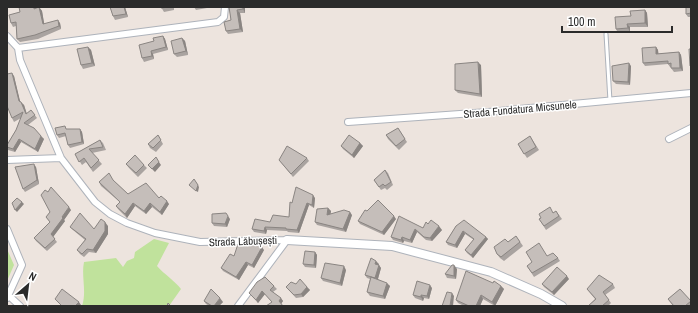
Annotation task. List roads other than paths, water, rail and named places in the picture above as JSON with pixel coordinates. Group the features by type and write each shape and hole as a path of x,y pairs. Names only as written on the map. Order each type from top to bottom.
{"street":[{"path":"7,36 18,48 218,22 224,17 225,7"},
{"name":"Strada Lăbușești","path":"18,48 20,60 61,158 95,202 110,214 127,223 186,240 200,242 287,240 392,246 491,272 541,294 562,306"},
{"name":"Strada Fundatura Micsunele","path":"348,122 691,93"},
{"path":"669,139 691,128"},
{"path":"7,160 61,158"},
{"path":"7,229 22,265 8,297 20,306"},
{"path":"238,306 287,240"}],"lane":[{"path":"606,34 610,101"}]}
